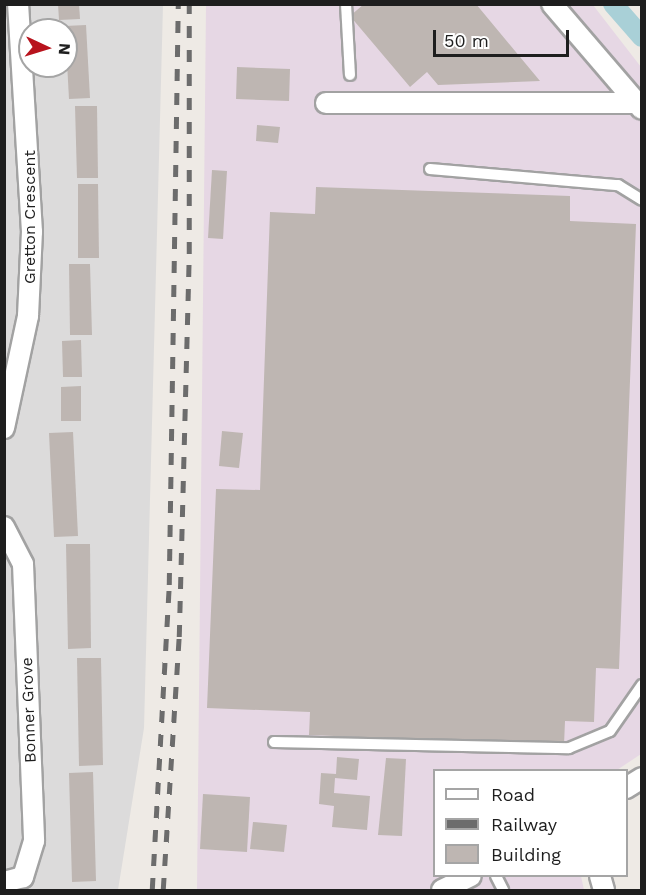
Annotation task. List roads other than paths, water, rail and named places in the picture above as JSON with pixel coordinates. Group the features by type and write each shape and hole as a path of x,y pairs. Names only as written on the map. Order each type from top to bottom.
{"street":[{"name":"Gretton Crescent","path":"4,428 28,316 32,232 18,4"},
{"path":"552,4 639,106"},
{"path":"326,103 639,106"},
{"name":"Bonner Grove","path":"4,527 23,564 34,841 23,877 4,882"},
{"path":"628,787 642,778"},
{"path":"442,891 469,877"}],"lane":[{"path":"346,4 350,75"},
{"path":"430,169 618,185 642,200"},
{"path":"274,742 568,748 610,731 642,685"},
{"path":"496,877 503,891"}],"waterway":[{"path":"613,4 642,37"}],"railway":[{"path":"152,890 169,585 178,4"},
{"path":"163,890 179,637 189,254 189,4"}]}
